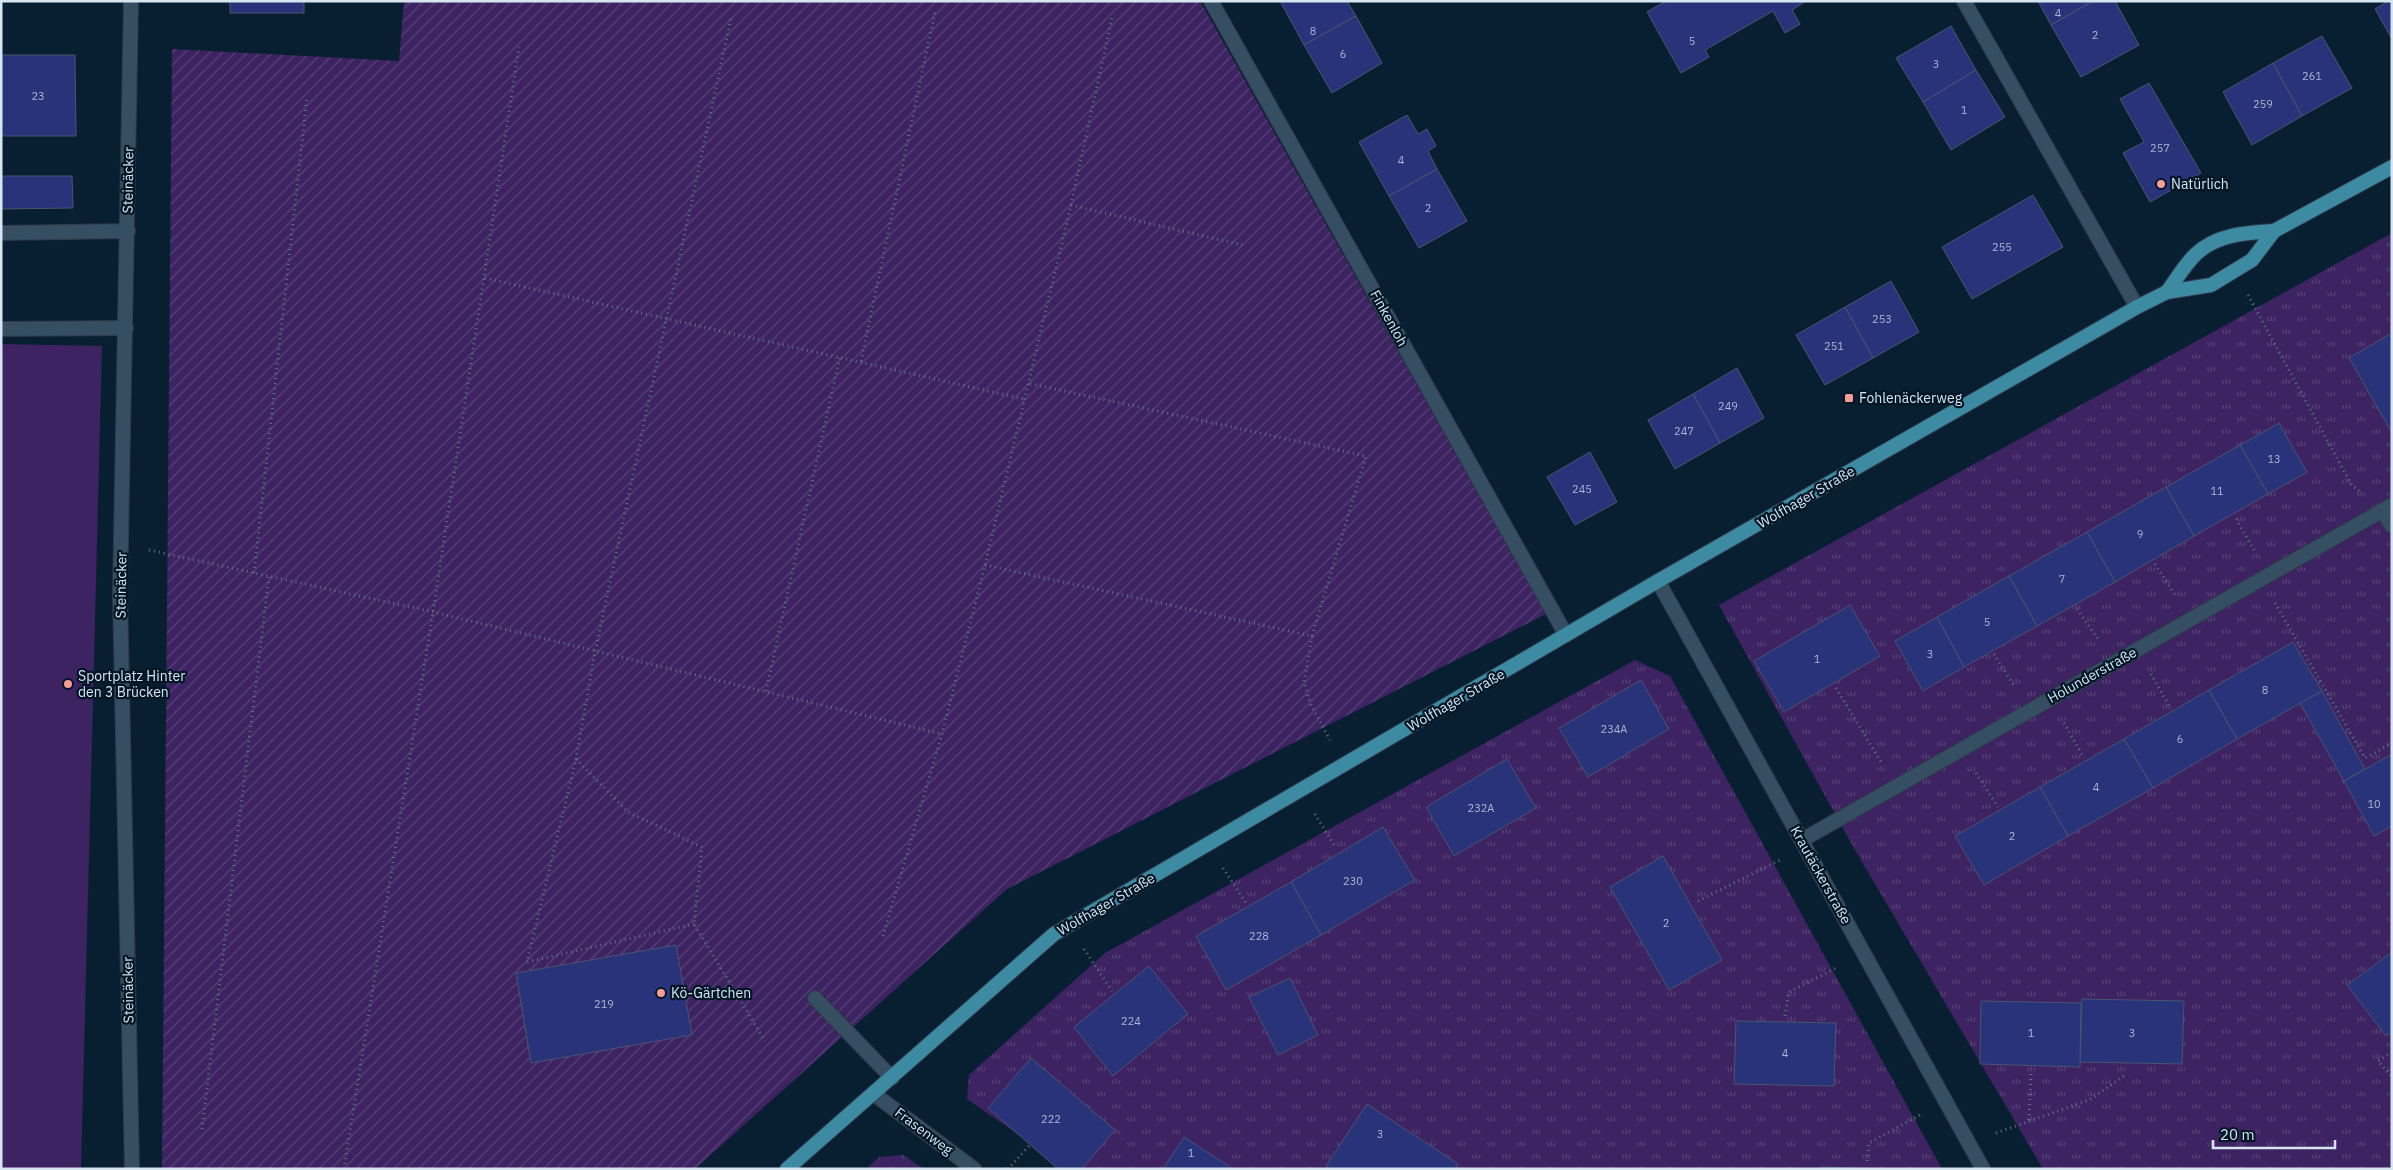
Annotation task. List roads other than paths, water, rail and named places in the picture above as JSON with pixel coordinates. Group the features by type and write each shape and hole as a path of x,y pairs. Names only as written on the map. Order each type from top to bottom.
{"main road":[{"name":"Wolfhager Straße","path":"787,1169 1054,934 1658,581 2138,307 2167,292 2210,285 2233,272 2252,260 2274,231 2392,167"},
{"name":"Wolfhager Straße","path":"2167,292 2196,254 2216,241 2240,233 2274,231"}],"street":[{"name":"Steinäcker","path":"131,1 120,594 132,1169"},
{"name":"Finkenloh","path":"1211,1 1566,635"},
{"path":"1964,1 2138,307"},
{"path":"1,233 128,231"},
{"path":"1,329 126,328"},
{"path":"2387,507 2392,526"},
{"name":"Holunderstraße","path":"1804,844 1896,786 2387,507"},
{"name":"Krautäckerstraße","path":"1658,581 1983,1169"},
{"path":"815,998 892,1078"},
{"name":"Frasenweg","path":"874,1094 974,1169"}],"place":[{"name":"Natürlich","path":"2161,184"},
{"name":"Fohlenäckerweg","path":"1849,398"},
{"name":"Sportplatz Hinter den 3 Brücken","path":"68,684"},
{"name":"Kö-Gärtchen","path":"661,993"}]}
